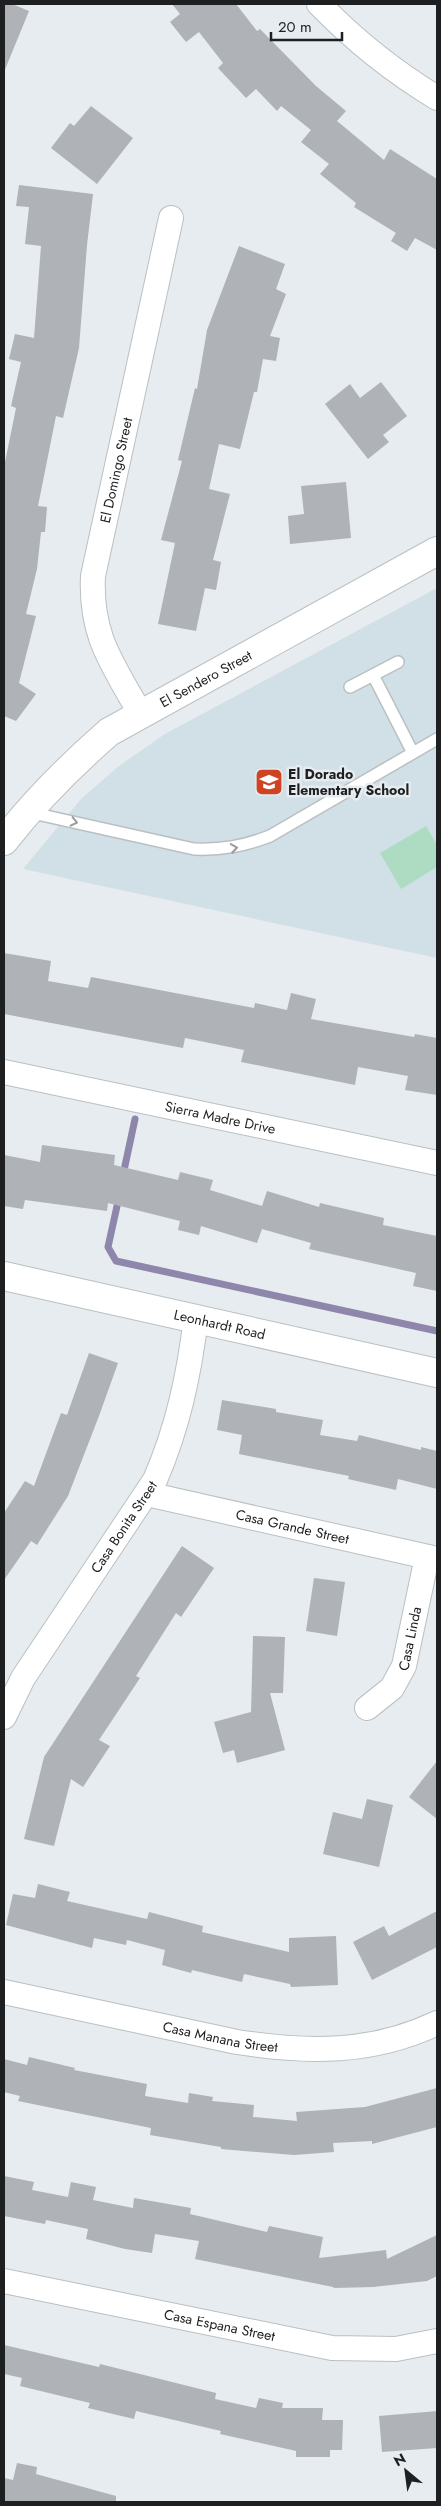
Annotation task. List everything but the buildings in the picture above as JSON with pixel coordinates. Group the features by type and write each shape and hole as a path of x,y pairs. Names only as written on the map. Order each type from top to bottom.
{"street":[{"path":"319,4 361,44 413,83 437,98"},
{"name":"El Domingo Street","path":"141,715 103,647 96,625 92,602 93,576 171,218"},
{"name":"El Sendero Street","path":"4,841 66,769 102,738 437,551"},
{"name":"Sierra Madre Drive","path":"4,1072 437,1163"},
{"name":"Leonhardt Road","path":"4,1276 437,1373"},
{"name":"Casa Bonita Street","path":"4,1717 23,1678 147,1494 169,1448 189,1374 196,1318"},
{"name":"Casa Grande Street","path":"147,1494 432,1558"},
{"name":"Casa Linda","path":"367,1708 392,1688 404,1666 432,1558"},
{"name":"Casa Manana Street","path":"4,1992 237,2042 276,2048 314,2050 374,2046 398,2039 437,2023"},
{"name":"Casa Espana Street","path":"4,2281 332,2348 396,2349 437,2341"}],"lane":[{"path":"350,687 398,662"},
{"path":"373,675 413,753"},
{"path":"27,812 194,849 218,850 245,846 270,836 437,739"}],"shaded area":[{"name":"El Dorado Elementary School","path":"437,588 437,958 23,869 81,799 119,766 165,734"}],"green space":[{"path":"426,826 437,845 437,867 401,889 380,853"}],"waterway":[{"path":"123,1175 135,1119"},
{"path":"119,1197 108,1247 116,1261 437,1331"}],"place":[{"name":"El Dorado Elementary School","path":"269,782"}]}
